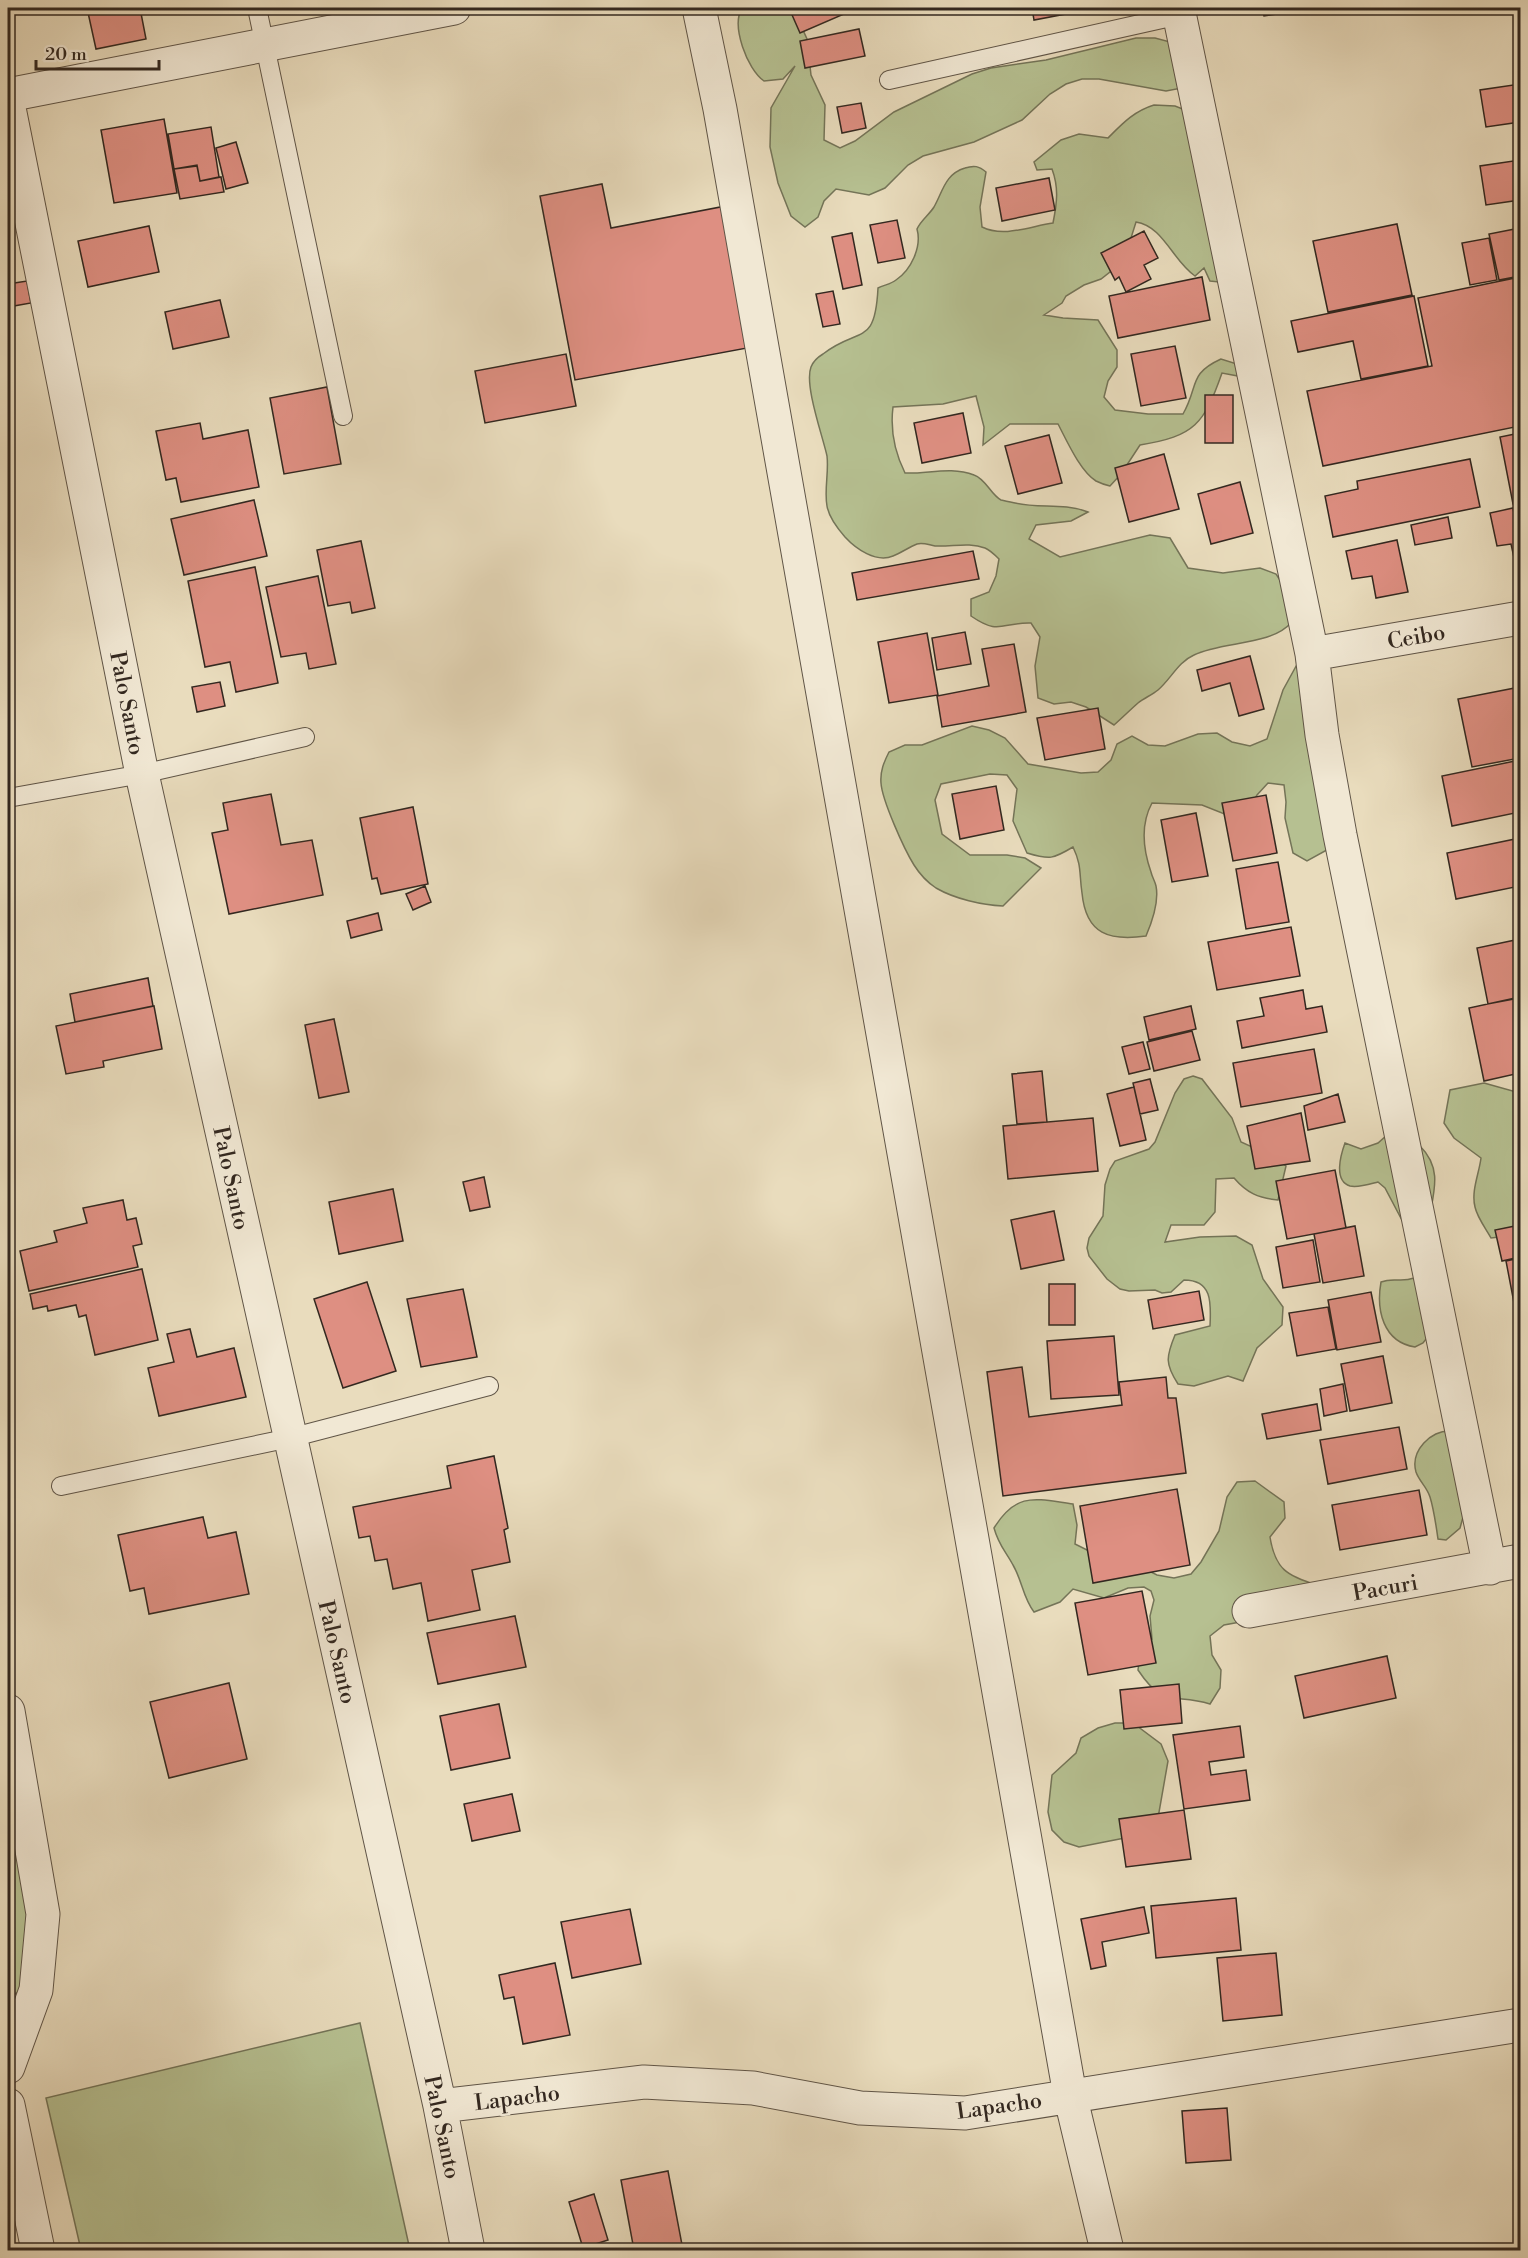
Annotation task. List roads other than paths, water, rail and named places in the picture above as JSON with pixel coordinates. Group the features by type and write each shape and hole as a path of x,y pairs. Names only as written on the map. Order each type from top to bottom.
{"street":[{"path":"8,94 454,8"},
{"path":"699,8 720,109 1070,2095 1107,2250"},
{"path":"1179,11 1312,654 1322,735 1340,835 1505,1565"},
{"name":"Palo Santo","path":"8,103 142,774 440,2106 468,2250"},
{"name":"Ceibo","path":"1312,654 1521,618"},
{"name":"Pacuri","path":"1249,1611 1505,1565"},
{"path":"8,1711 42,1914 36,1990 8,2067"},
{"name":"Lapacho","path":"440,2106 644,2082 753,2088 860,2108 965,2114 1070,2095 1521,2025"},
{"path":"8,2105 38,2250"}],"lane":[{"path":"257,8 343,416"},
{"path":"889,80 1179,11"},
{"path":"8,798 142,774 305,737"},
{"path":"62,1486 290,1438 489,1386"}]}
